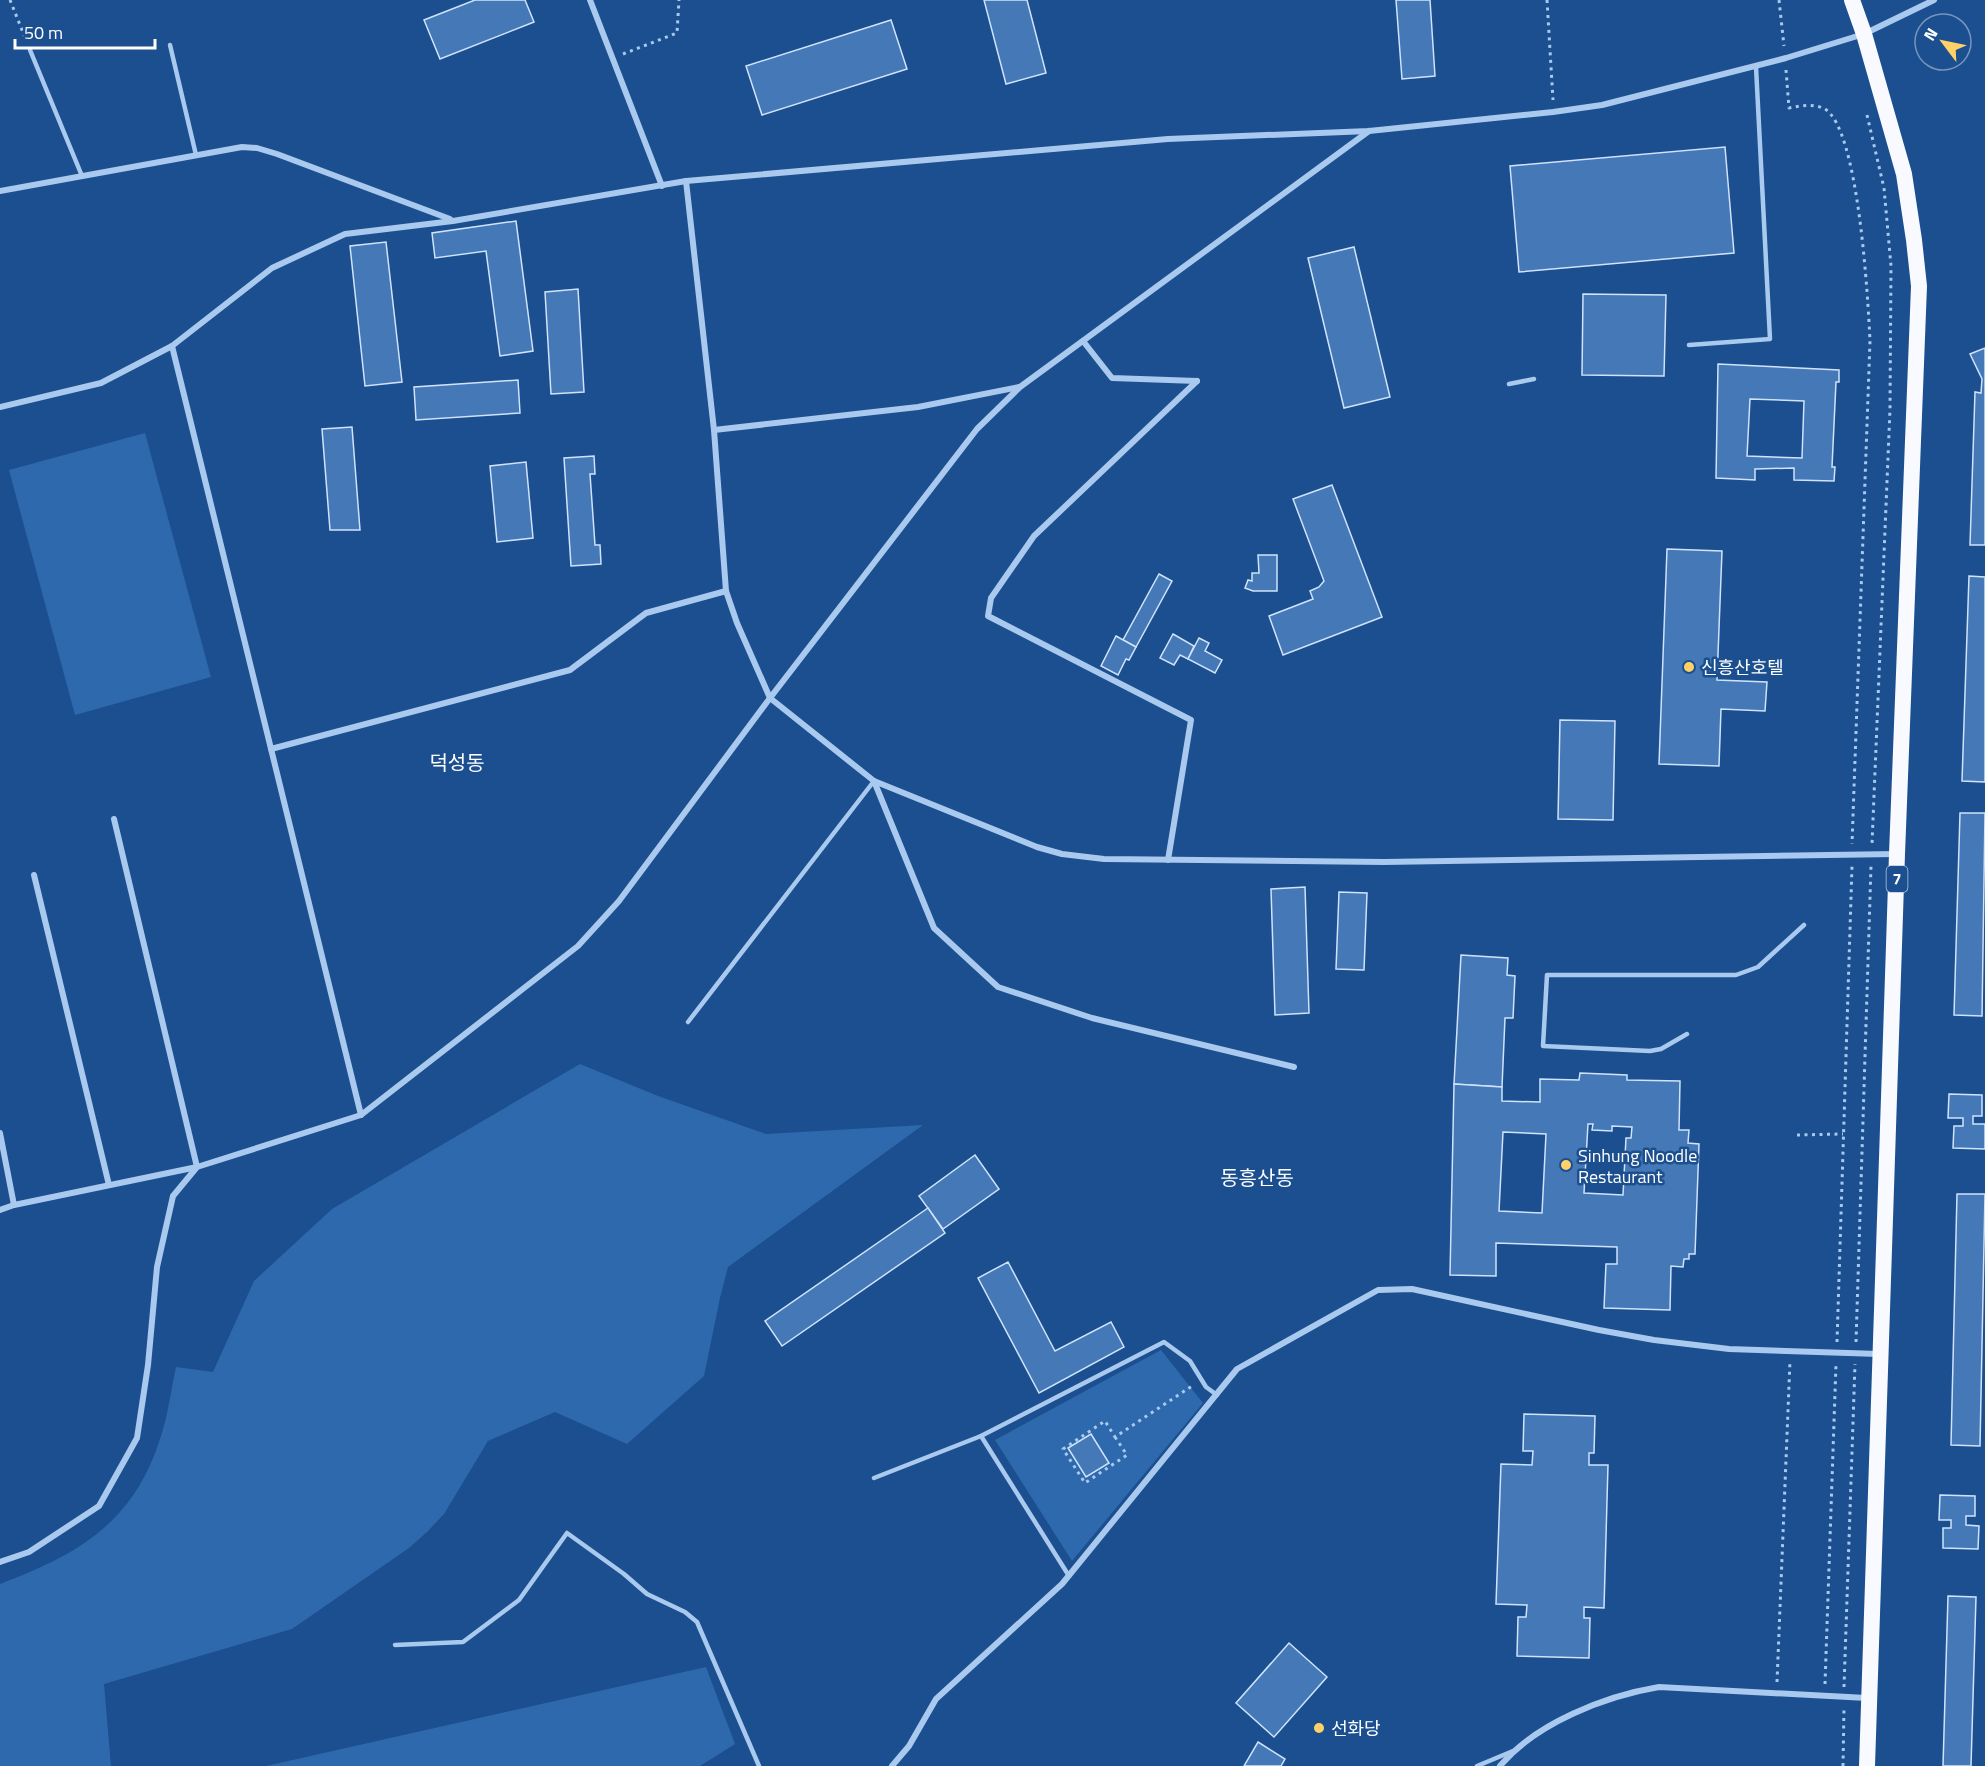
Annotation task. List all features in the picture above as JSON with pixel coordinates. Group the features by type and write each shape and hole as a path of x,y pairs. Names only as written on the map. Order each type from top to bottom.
{"highway":[{"name":"7","path":"1852,0 1904,174 1918,286 1867,1766"}],"street":[{"path":"590,0 662,186"},
{"path":"0,407 101,383 172,346 272,268 345,234 453,220 686,181 1168,139 1369,131 1602,105 1756,67 1864,34 1934,0"},
{"path":"0,1210 197,1167 361,1115 578,946 619,901 770,698 977,429 1020,387 1369,131"},
{"path":"0,191 242,147 257,148 453,220"},
{"path":"686,181 714,430 726,591 737,623 770,698 874,781 1037,847 1062,854 1104,859 1384,862 1897,854"},
{"path":"1083,341 1112,378 1197,381 1034,536 991,598 988,616 1191,720 1168,861"},
{"path":"172,346 361,1115"},
{"path":"714,430 918,407 1020,387"},
{"path":"271,749 570,670 646,613 726,591"},
{"path":"874,781 934,928 998,987 1092,1018 1294,1067"},
{"path":"114,819 197,1167"},
{"path":"34,875 109,1185"},
{"path":"0,1133 14,1206"},
{"path":"0,1562 29,1552 99,1506 137,1438 148,1365 157,1267 173,1196 197,1167"},
{"path":"892,1766 909,1746 936,1699 999,1644 1069,1576 1237,1369 1378,1290 1412,1289 1654,1340 1729,1349 1880,1354"},
{"path":"1500,1766 1513,1750 1575,1713 1630,1692 1659,1687 1869,1698"}],"lane":[{"path":"170,45 196,155"},
{"path":"30,50 82,176"},
{"path":"1689,345 1770,339 1756,67"},
{"path":"1509,384 1534,379"},
{"path":"688,1022 874,781"},
{"path":"1686,1034 1660,1049 1650,1051 1543,1046 1547,975 1736,975 1758,967 1804,925"},
{"path":"874,1478 981,1436 1164,1342 1190,1361 1206,1387 1217,1395"},
{"path":"981,1436 1069,1576"},
{"path":"395,1644 462,1642 519,1600 567,1533 624,1574 646,1594 685,1612 697,1622 759,1766"},
{"path":"1478,1766 1513,1750"}],"path":[{"path":"10,0 30,50"},
{"path":"613,57 677,33 679,0"},
{"path":"1547,0 1554,112"},
{"path":"1789,108 1810,105 1824,109 1838,125 1847,153 1864,249 1869,353 1825,1697"},
{"path":"1843,1766 1871,854 1890,409 1891,266 1884,188 1866,110"},
{"path":"1797,1135 1843,1134"},
{"path":"1777,1694 1790,1351"},
{"path":"1115,1437 1201,1380"},
{"path":"1105,1421 1115,1437 1127,1455 1085,1483 1063,1449 1105,1421"}],"shaded area":[{"path":"145,433 211,677 75,715 9,470"},
{"path":"580,1064 658,1096 766,1134 923,1125 728,1267 704,1376 627,1444 555,1412 488,1441 444,1514 428,1531 409,1548 292,1629 104,1684 111,1766 0,1766 0,1584 28,1573 78,1547 100,1532 118,1514 135,1493 149,1468 163,1430 176,1367 213,1372 254,1281 332,1209"},
{"path":"1161,1350 1203,1403 1072,1561 995,1440"},
{"path":"706,1667 735,1744 700,1766 266,1766"}],"building":[{"path":"475,0 525,0 534,22 440,59 424,20"},
{"path":"984,0 1027,0 1046,73 1006,84"},
{"path":"1396,0 1430,0 1435,76 1402,79"},
{"path":"891,20 907,69 762,115 746,66"},
{"path":"1725,147 1734,253 1519,272 1510,166"},
{"path":"516,221 533,351 500,356 486,251 435,258 432,233"},
{"path":"386,242 402,382 365,386 350,246"},
{"path":"1354,247 1390,397 1344,408 1308,258"},
{"path":"578,289 584,392 551,394 545,292"},
{"path":"1583,294 1666,295 1664,376 1582,375"},
{"path":"1985,348 1985,545 1970,545 1975,392 1981,393 1982,379 1970,354"},
{"path":"1718,364 1839,370 1839,382 1836,382 1832,467 1835,467 1834,481 1794,480 1794,468 1755,469 1755,480 1716,478","holes":["1750,399 1804,401 1802,458 1747,456"]},
{"path":"518,380 520,413 416,420 414,387"},
{"path":"352,427 360,530 330,530 322,429"},
{"path":"594,456 595,474 590,474 595,545 600,545 601,564 571,566 564,458"},
{"path":"526,462 533,538 497,542 490,466"},
{"path":"1332,485 1382,617 1283,655 1269,616 1313,599 1310,591 1319,587 1324,581 1293,499"},
{"path":"1667,549 1722,551 1717,680 1767,682 1765,711 1721,709 1719,766 1659,764"},
{"path":"1258,555 1277,555 1277,591 1253,591 1245,588 1248,580 1252,581 1252,573 1259,573"},
{"path":"1159,574 1172,581 1136,647 1123,640"},
{"path":"1969,576 1985,577 1985,782 1962,781"},
{"path":"1173,634 1194,646 1188,659 1180,655 1174,665 1160,658"},
{"path":"1116,636 1136,647 1129,660 1126,659 1118,675 1101,666"},
{"path":"1199,638 1209,643 1205,651 1222,660 1215,673 1188,659"},
{"path":"1560,720 1615,721 1613,820 1558,819"},
{"path":"1960,813 1985,813 1982,1016 1954,1015"},
{"path":"1305,887 1309,1013 1275,1015 1271,889"},
{"path":"1339,892 1367,893 1364,970 1336,969"},
{"path":"1461,955 1508,958 1507,975 1515,976 1513,1018 1505,1018 1502,1087 1454,1084"},
{"path":"1580,1073 1627,1075 1627,1080 1680,1081 1679,1130 1689,1130 1688,1143 1699,1144 1695,1254 1689,1254 1689,1259 1684,1259 1683,1267 1671,1266 1670,1310 1604,1308 1606,1264 1617,1264 1617,1247 1496,1243 1496,1276 1450,1275 1454,1084 1502,1087 1502,1101 1540,1102 1540,1079 1579,1080","holes":["1588,1124 1593,1124 1592,1130 1612,1131 1612,1126 1632,1127 1631,1138 1626,1138 1623,1195 1584,1193","1503,1132 1546,1134 1542,1213 1499,1211"]},
{"path":"1949,1094 1982,1095 1982,1116 1973,1116 1973,1124 1985,1124 1985,1149 1953,1148 1954,1126 1963,1126 1963,1118 1948,1118"},
{"path":"975,1155 999,1189 943,1229 919,1196"},
{"path":"1957,1194 1985,1194 1980,1446 1951,1445"},
{"path":"928,1208 945,1233 782,1346 765,1321"},
{"path":"1008,1262 1055,1351 1111,1322 1124,1347 1039,1393 978,1278"},
{"path":"1524,1414 1595,1416 1594,1453 1589,1453 1589,1465 1608,1465 1604,1608 1584,1607 1584,1618 1590,1618 1589,1658 1517,1656 1518,1617 1526,1617 1527,1605 1496,1604 1501,1464 1532,1465 1533,1451 1523,1451"},
{"path":"1091,1434 1109,1463 1086,1477 1068,1448"},
{"path":"1940,1495 1975,1496 1975,1516 1966,1516 1966,1525 1979,1526 1978,1549 1943,1548 1943,1528 1951,1528 1951,1520 1939,1520"},
{"path":"1948,1596 1976,1597 1971,1766 1943,1766"},
{"path":"1289,1643 1327,1677 1274,1737 1236,1703"},
{"path":"1258,1742 1285,1759 1281,1766 1244,1766"}],"place":[{"name":"신흥산호텔","path":"1689,667"},
{"name":"Sinhung Noodle Restaurant","path":"1566,1165"},
{"name":"선화당","path":"1319,1728"}],"district":[{"name":"덕성동","path":"457,762"},
{"name":"동흥산동","path":"1257,1177"}]}
